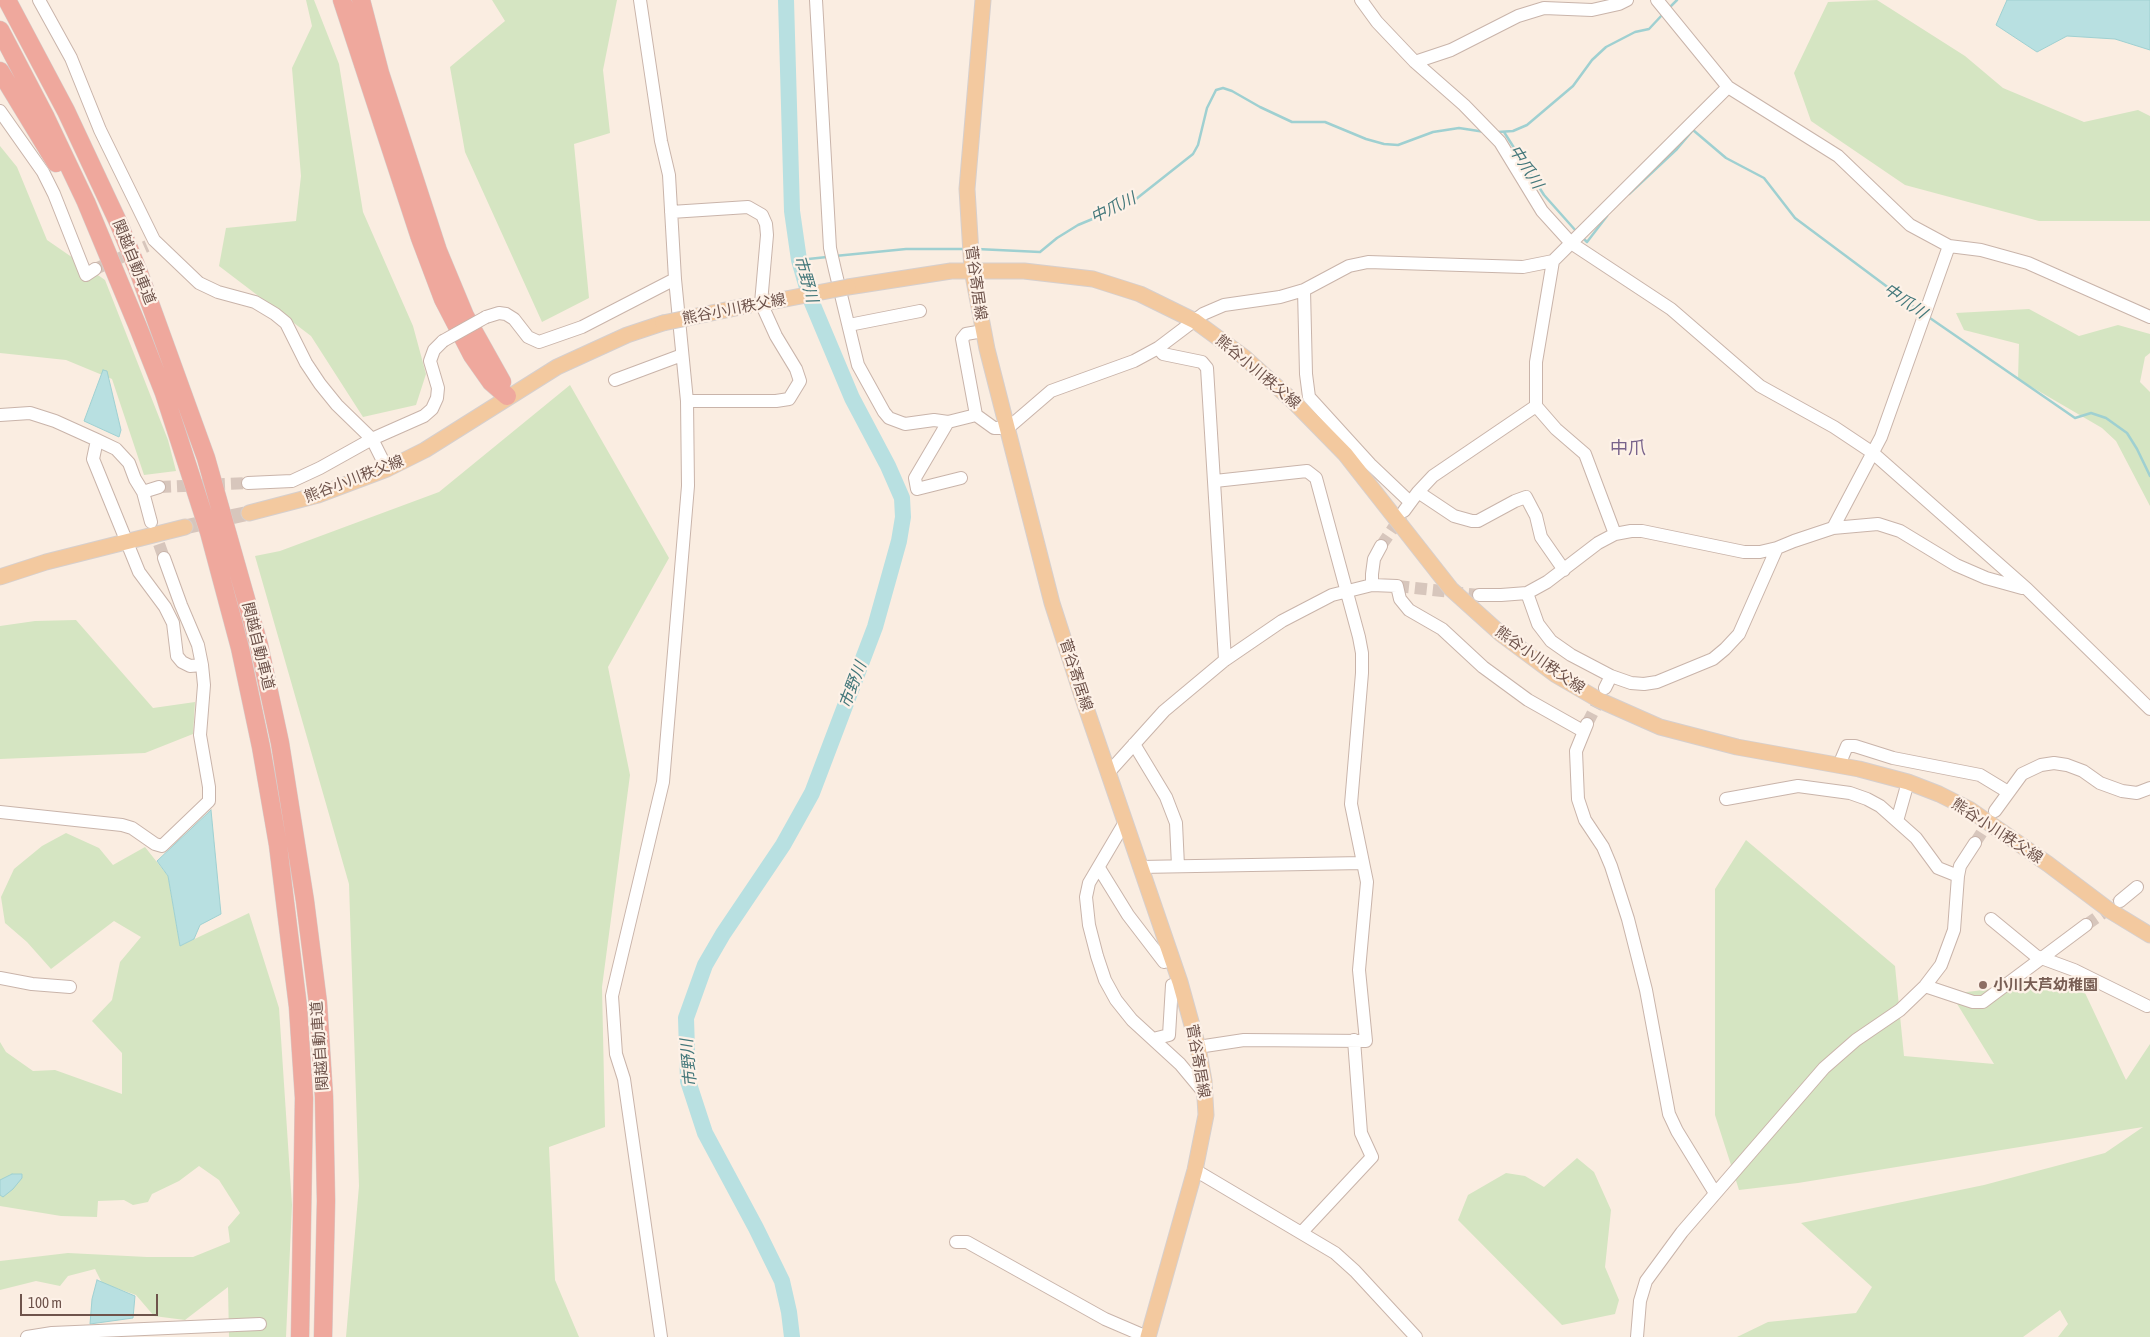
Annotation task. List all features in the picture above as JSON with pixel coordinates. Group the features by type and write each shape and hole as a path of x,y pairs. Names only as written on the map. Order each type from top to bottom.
{"highway":[{"name":"関越自動車道","path":"7,0 66,111 119,224 158,321 206,458 259,645 280,743 306,901 318,1003 324,1098 326,1201 323,1337"},
{"path":"20,0 45,50 102,179 119,224"},
{"path":"342,0 420,238 443,299 472,355 491,382 507,396"},
{"path":"361,0 380,74 438,251 465,316 500,375 507,396"},
{"name":"関越自動車道","path":"0,30 42,110 86,202 164,394 225,590 250,690 278,844 298,1007 304,1098 300,1337"},
{"path":"0,71 62,174 138,327"}],"main road":[{"name":"菅谷寄居線","path":"983,0 967,189 972,270 984,331 1052,603 1180,982 1198,1047 1205,1094 1206,1115 1194,1170 1148,1337"},
{"name":"熊谷小川秩父線","path":"249,513 318,495 387,469 425,450 507,396 590,350 663,323 760,303 972,270 1024,271 1093,279 1140,294 1195,321 1244,357 1295,402 1345,454 1451,589 1501,634 1556,674 1599,700 1660,727 1736,747 1840,765 1908,782 1939,794 1969,809 2048,864 2109,910 2150,935"},
{"path":"0,577 46,562 185,527"}],"street":[{"path":"39,0 71,58 100,130 151,243 198,283 218,292 255,302 286,323 306,363 320,384 337,406 372,439 387,469"},
{"path":"640,0 661,141 669,175 675,279 687,401 688,486 663,782 612,996 616,1054 624,1079 661,1337"},
{"path":"816,0 830,248 858,365 889,418 906,424 934,420 948,422 976,415"},
{"path":"1361,0 1377,22 1415,62 1464,105 1500,142 1542,211 1571,244 1671,309 1760,386 1834,427 1873,453 2027,589 2150,709"},
{"path":"1415,62 1451,50 1518,16 1535,10 1544,8 1592,10 1619,4 1627,0"},
{"path":"1657,0 1728,87 1838,156 1910,225 1949,246 1981,250 2028,264 2150,317"},
{"path":"984,331 966,334 962,340 976,415 994,428 1008,428 1051,391 1134,362 1158,348 1203,314 1224,305 1280,297 1304,290 1349,266 1368,262 1523,267 1553,261 1728,87"},
{"path":"0,110 43,172 54,194 86,275 95,269"},
{"path":"672,212 748,207 762,215 766,224 767,235 760,303 776,336 796,369 800,381 789,399 776,401 687,401"},
{"path":"1833,528 1881,437 1949,246"},
{"path":"1553,261 1536,362 1536,406 1556,430 1585,454 1615,534"},
{"path":"248,483 292,482 372,439 424,416 432,408 437,398 438,388 430,360 431,354 443,340 486,317 499,313 506,314 514,318 528,337 539,342 582,327 675,279"},
{"path":"1304,290 1306,374 1309,397 1370,464 1411,502 1472,521 1478,521 1515,500 1526,498 1536,516 1541,537 1564,570"},
{"path":"848,326 920,311"},
{"path":"1158,348 1163,354 1202,362 1207,368 1225,660"},
{"path":"615,380 682,355"},
{"path":"1411,502 1433,476 1536,406"},
{"path":"0,415 30,413 55,421 116,449 129,463 135,479 143,492 151,522"},
{"path":"948,422 915,478 917,489 961,478"},
{"path":"97,440 93,459 139,572 165,607 174,623 177,656 182,662 190,666 202,665"},
{"path":"1198,1047 1244,1040 1366,1041 1359,970 1366,882 1351,804 1362,674 1362,653 1316,478 1311,473 1302,471 1214,481"},
{"path":"143,492 159,487"},
{"path":"1479,595 1527,593 1548,582 1598,543 1615,534 1642,531 1744,552 1778,548 1794,540 1833,528 1878,524 1900,530 1956,565 1986,578 2027,589"},
{"path":"1372,586 1374,559 1381,546"},
{"path":"1527,593 1538,624 1551,641 1571,655 1611,676 1631,683 1657,682 1713,659 1739,634 1778,548"},
{"path":"0,812 122,825 132,828 155,844 162,846 209,801 210,787 200,735 204,685 202,665 198,645 164,558"},
{"path":"1109,772 1164,711 1225,660 1282,621 1332,595 1346,590 1372,586 1397,586 1400,599 1409,610 1442,629 1483,667 1528,700 1585,728 1576,751 1578,799 1585,820 1603,847 1611,866 1628,919 1646,990 1669,1114 1677,1131 1715,1192"},
{"path":"1606,688 1611,676"},
{"path":"1134,744 1166,797 1176,823 1178,866"},
{"path":"1840,765 1847,746 1855,746 1893,758 1980,775 2008,792"},
{"path":"1995,811 2022,774 2041,765 2054,763 2068,765 2083,771 2100,783 2122,791 2137,793 2150,788"},
{"path":"1897,821 1908,782"},
{"path":"1726,800 1779,789 1809,787 1850,793 1867,799 1897,821 1916,838 1938,868 1958,876"},
{"path":"1126,822 1089,883 1086,897 1089,925 1097,956 1105,980 1116,1000 1132,1020 1180,1064 1205,1094"},
{"path":"1637,1337 1640,1301 1646,1281 1715,1192 1824,1068 1856,1040 1900,1010 1925,986 1941,965 1954,930 1960,866 1975,843"},
{"path":"1140,866 1363,863"},
{"path":"1099,868 1128,915 1164,962 1172,960"},
{"path":"2120,901 2137,888"},
{"path":"1991,919 2028,951 2040,958 2074,970 2147,1006"},
{"path":"1925,986 1973,1002 1982,1002 2086,924"},
{"path":"0,978 32,984 70,987"},
{"path":"1153,1039 1169,1035 1172,985 1180,982"},
{"path":"1302,1232 1372,1157 1361,1133 1354,1040"},
{"path":"1194,1170 1335,1253 1355,1271 1416,1337"},
{"path":"956,1242 967,1242 1105,1319 1148,1337"},
{"path":"27,1337 52,1333 260,1324"}],"green space":[{"path":"306,0 314,0 339,64 363,212 413,326 426,374 416,405 363,417 311,336 219,266 226,228 296,221 301,176 292,68 312,26"},
{"path":"492,0 617,0 603,70 610,133 574,144 589,298 542,322 465,152 450,67 505,21"},
{"path":"1877,0 1965,56 2003,88 2084,122 2138,110 2150,116 2150,221 2039,221 1905,185 1811,121 1794,73 1828,2"},
{"path":"0,146 17,167 47,240 105,280 168,440 176,471 144,475 112,379 66,360 0,353"},
{"path":"2029,309 2079,336 2118,325 2150,334 2150,353 2145,357 2140,382 2150,392 2150,506 2116,441 2102,428 2018,379 2019,344 1964,330 1956,313"},
{"path":"570,385 669,558 608,667 630,775 602,987 605,1127 549,1147 555,1280 579,1337 346,1337 359,1186 349,884 255,556 280,551 439,492"},
{"path":"76,620 153,708 195,702 193,734 145,753 0,759 0,626 35,621"},
{"path":"66,833 99,848 113,865 145,847 168,876 180,946 249,913 279,1008 292,1205 286,1337 229,1337 228,1287 185,1320 154,1316 136,1295 102,1283 95,1269 68,1276 60,1286 36,1281 0,1290 0,1261 68,1253 193,1257 230,1242 228,1227 240,1213 219,1180 199,1166 179,1181 152,1194 148,1202 133,1205 124,1200 98,1201 97,1217 61,1216 0,1206 0,1042 6,1052 33,1071 55,1070 122,1094 122,1053 92,1021 112,1000 120,962 141,937 114,921 51,969 27,942 5,923 1,897 14,869 42,846"},
{"path":"1746,840 1895,966 1904,1056 1994,1064 1951,994 2078,978 2126,1080 2150,1044 2150,1337 2058,1337 2068,1324 2060,1310 2023,1337 1737,1337 1768,1322 1856,1313 1872,1287 1801,1223 1984,1185 2105,1153 2143,1127 1798,1183 1739,1190 1715,1115 1715,889"},
{"path":"1577,1158 1594,1172 1611,1210 1605,1267 1619,1300 1615,1314 1562,1325 1458,1220 1468,1195 1506,1173 1525,1176 1544,1187"}],"water":[{"path":"2007,0 2150,0 2150,50 2115,39 2067,36 2037,52 1996,25"},
{"path":"103,370 107,371 121,430 119,437 84,421"},
{"path":"211,810 221,914 200,925 194,939 180,946 168,876 157,861"},
{"path":"12,1174 22,1174 22,1178 3,1197 0,1195 0,1180"},
{"path":"97,1280 135,1296 133,1318 90,1324 92,1299"}],"waterway":[{"name":"市野川","path":"786,0 792,211 799,260 810,298 852,398 888,466 902,498 903,517 899,541 875,627 812,793 783,845 723,934 705,965 686,1018 688,1081 705,1133 782,1281 792,1337"},
{"path":"1668,9 1677,0"},
{"path":"1498,132 1513,131 1527,125 1573,86 1592,60 1606,47 1635,32 1649,29 1663,14"},
{"name":"中爪川","path":"977,249 1040,252 1057,238 1078,225 1131,203 1193,154 1198,145 1207,108 1216,90 1223,88 1292,122 1325,122 1366,139 1384,144 1398,145 1433,132 1459,128 1485,132"},
{"name":"中爪川","path":"1629,194 1677,149 1693,130 1726,158 1764,178 1795,218 1921,312"},
{"name":"中爪川","path":"1504,132 1544,195 1576,231"},
{"name":"中爪川","path":"1582,237 1587,242 1607,216"},
{"name":"中爪川","path":"835,256 906,249 967,249"},
{"name":"中爪川","path":"799,260 827,257"},
{"name":"中爪川","path":"1927,316 2075,418 2091,413 2106,418 2127,433 2150,476"}],"tunnel":[{"path":"95,269 147,246"},
{"path":"159,487 248,483"},
{"path":"185,527 249,513"},
{"path":"1381,546 1402,515"},
{"path":"153,527 164,558"},
{"path":"1397,586 1479,595"},
{"path":"1587,724 1603,693"},
{"path":"1975,843 1993,815"},
{"path":"2086,925 2116,904"}],"place":[{"name":"小川大芦幼稚園","path":"1983,985"}],"district":[{"name":"中爪","path":"1628,448"}]}
